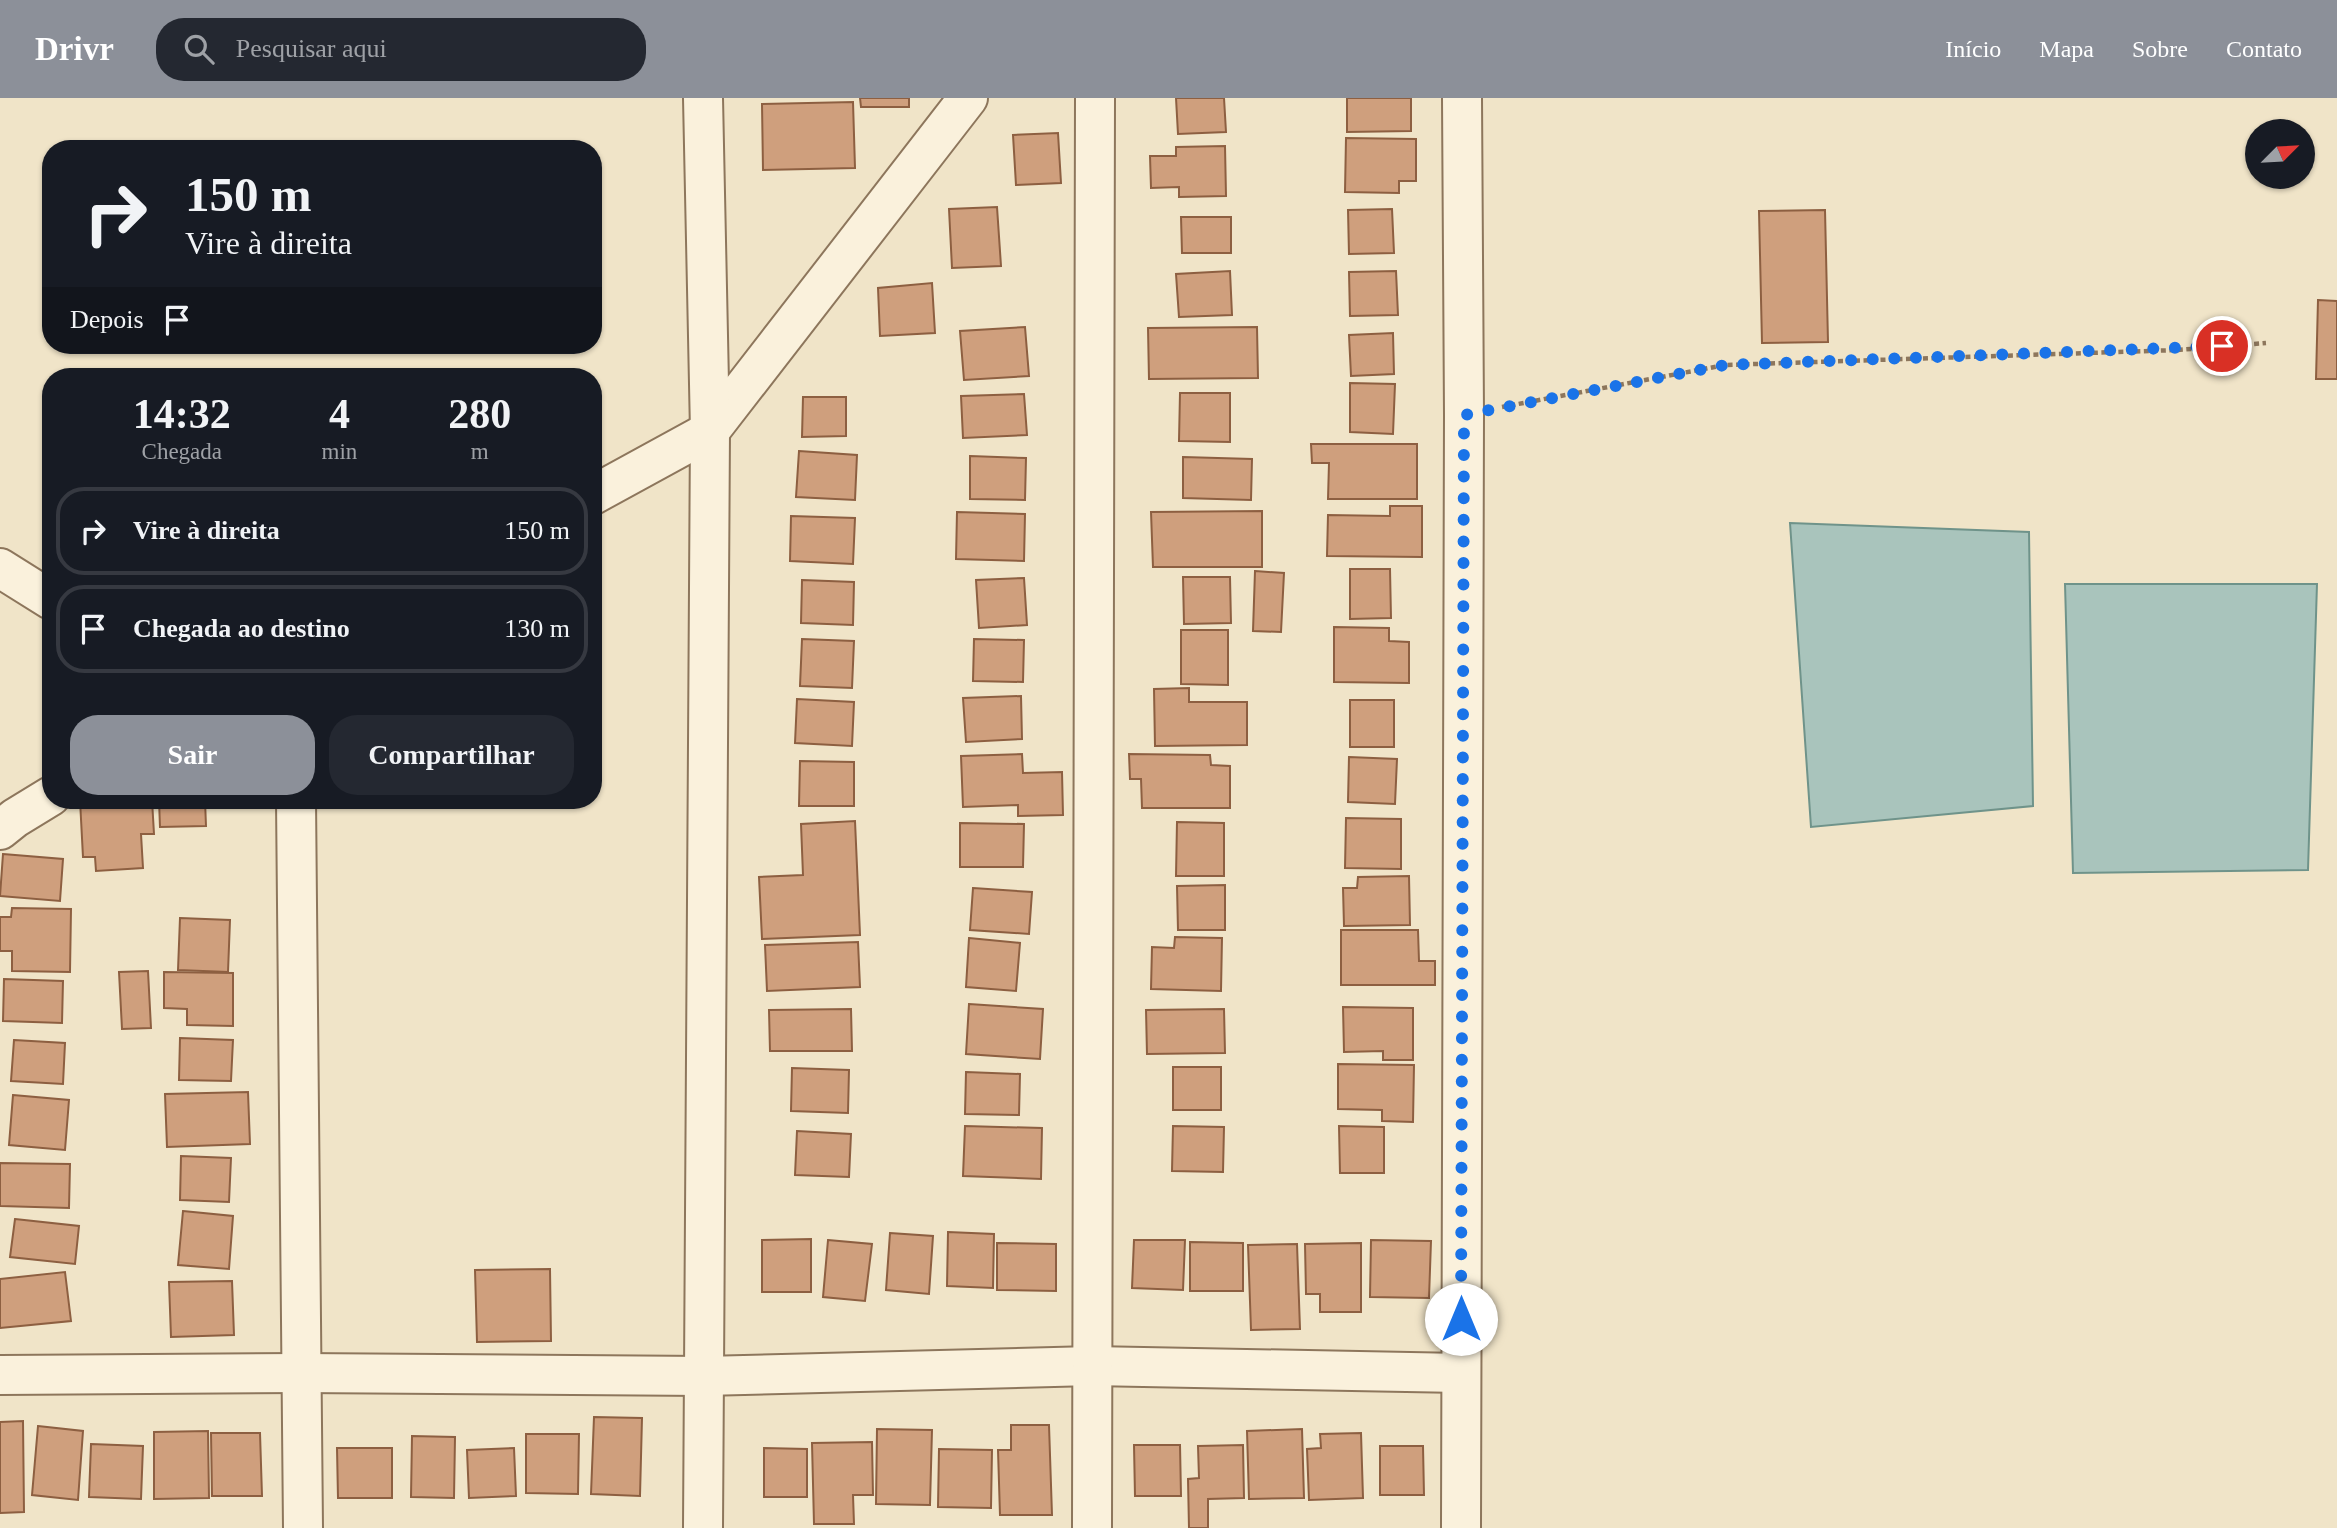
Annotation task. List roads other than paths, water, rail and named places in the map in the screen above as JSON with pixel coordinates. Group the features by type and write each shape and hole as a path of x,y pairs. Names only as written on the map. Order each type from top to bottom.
{"street":[{"path":"703,1528 710,431 704,98"},
{"path":"602,490 710,431 968,98"},
{"path":"1092,1528 1094,98"},
{"path":"1461,1528 1464,415 1462,98"},
{"path":"0,568 42,594"},
{"path":"0,830 42,802"},
{"path":"296,809 303,1528"},
{"path":"0,1375 301,1373 704,1376 1092,1366 1461,1373"}],"water":[{"path":"1790,523 2029,532 2033,806 1811,827"},
{"path":"2065,584 2317,584 2308,870 2073,873"}]}
